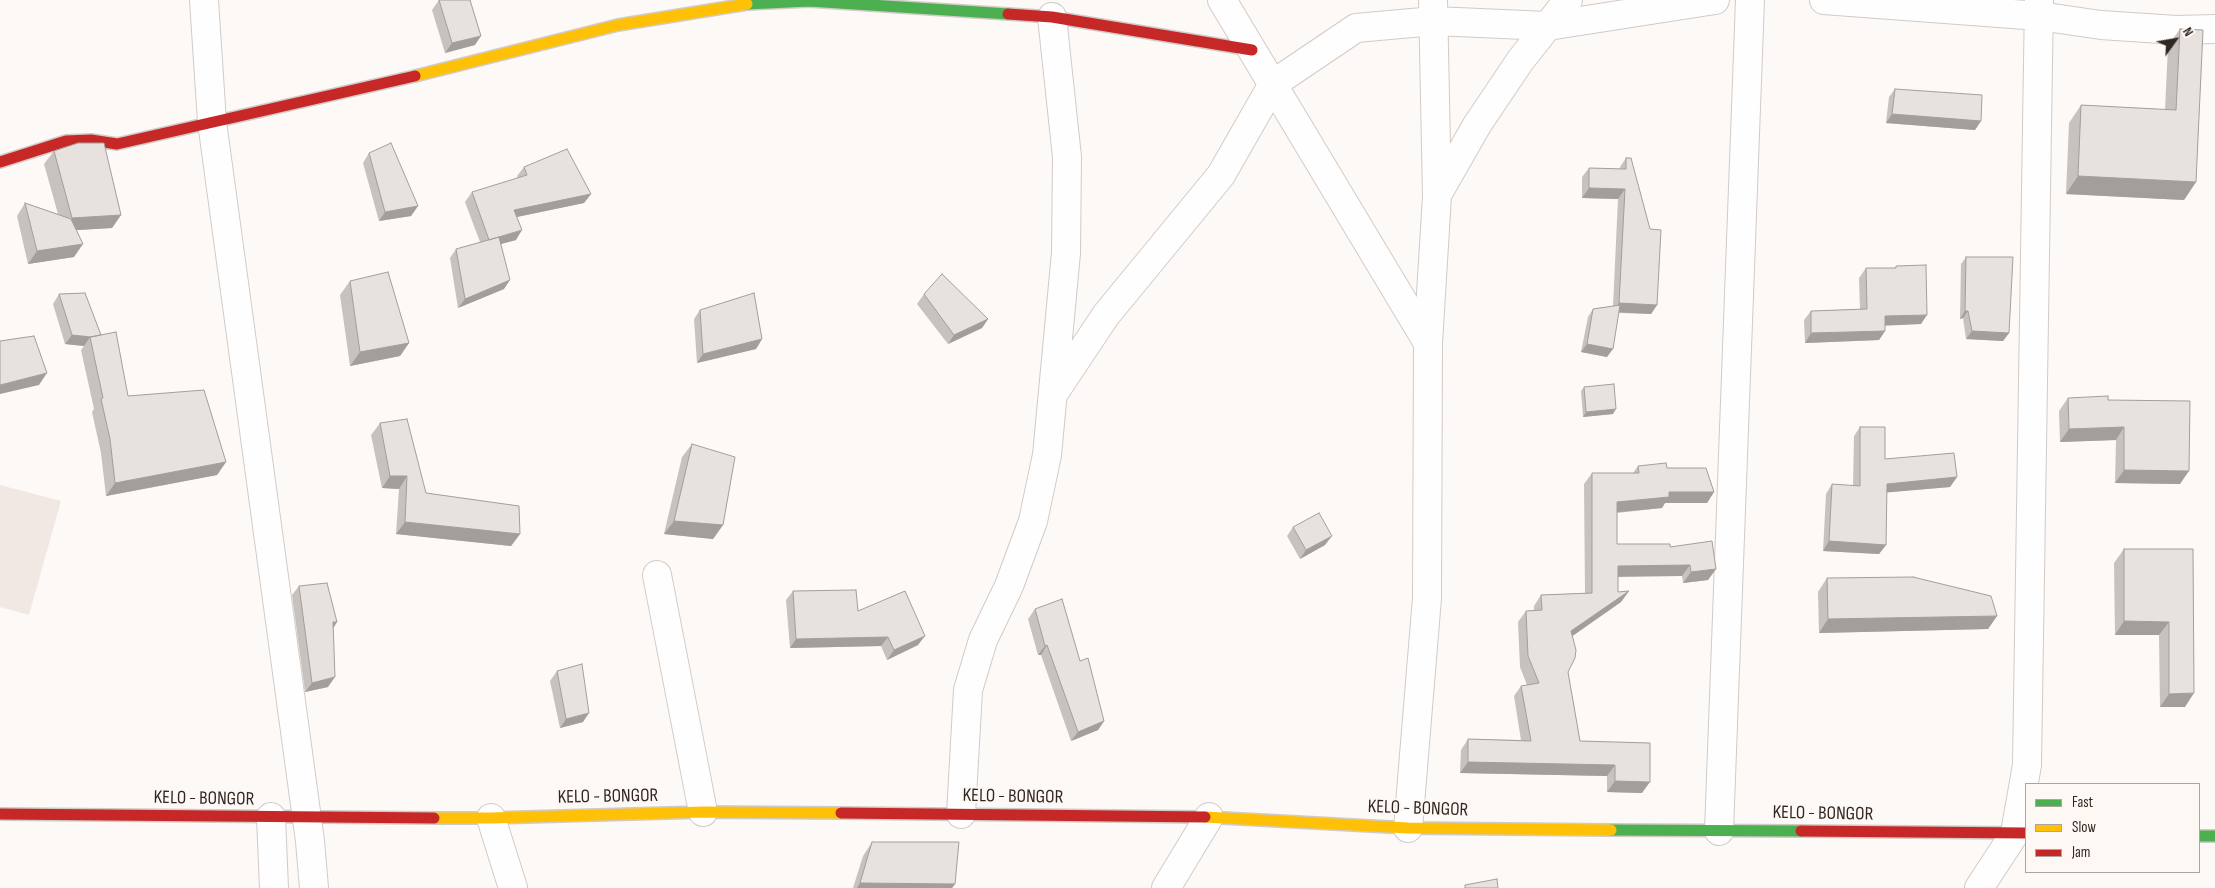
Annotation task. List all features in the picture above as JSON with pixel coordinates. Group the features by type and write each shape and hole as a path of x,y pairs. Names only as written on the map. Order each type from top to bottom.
{"main road":[{"path":"0,162 66,142 91,140 117,144 384,84 618,25 752,3 809,1 1052,17 1252,50"},
{"name":"KELO - BONGOR","path":"0,814 306,818 491,818 703,812 961,814 1209,817 1408,828 2021,833"},
{"path":"2200,836 2215,836"}],"street":[{"path":"204,0 212,122 314,888"},
{"path":"1222,0 1428,343"},
{"path":"1437,196 1477,125 1520,60 1568,0"},
{"path":"1054,393 1106,315 1221,175 1273,84 1356,28 1433,11 1548,26 1715,0"},
{"path":"1719,830 1750,0"},
{"path":"1824,0 2039,8 2101,25 2166,30 2215,29"},
{"path":"2025,783 2039,8"},
{"path":"1408,828 1427,598 1428,343 1437,196 1433,11"},
{"path":"961,814 968,690 983,640 1009,586 1033,521 1047,455 1066,253 1067,157 1052,17"},
{"path":"657,575 703,812"},
{"path":"1979,888 2021,833 2025,788"},
{"path":"271,817 274,888"},
{"path":"1166,888 1209,817"},
{"path":"491,818 513,888"}],"shaded area":[{"path":"0,485 61,501 29,615 0,607"}],"building":[{"path":"439,0 470,0 481,36 452,43"},
{"path":"2180,29 2203,30 2196,182 2078,176 2081,105 2176,110"},
{"path":"1895,89 1982,95 1981,121 1892,114"},
{"path":"78,143 104,143 121,215 72,218 54,151"},
{"path":"391,143 418,206 385,212 369,153"},
{"path":"567,149 591,194 514,210 522,230 489,240 472,192 527,175 524,167"},
{"path":"1626,158 1631,158 1650,229 1661,230 1657,305 1619,303 1625,189 1589,188 1589,168 1626,169"},
{"path":"25,203 71,219 83,244 37,251"},
{"path":"499,237 510,280 465,299 456,249"},
{"path":"1966,257 2013,257 2009,333 1972,331 1968,311 1965,311"},
{"path":"1926,265 1927,315 1885,316 1885,331 1811,333 1811,311 1867,309 1866,268"},
{"path":"388,272 409,343 360,352 350,281"},
{"path":"942,274 988,319 954,335 924,294"},
{"path":"85,293 101,335 91,337 72,335 59,294"},
{"path":"754,293 762,339 703,354 700,310"},
{"path":"1620,305 1613,349 1587,344 1593,309"},
{"path":"116,332 128,396 204,390 226,462 115,483 110,439 101,399 103,398 90,337"},
{"path":"34,336 47,373 0,385 0,341"},
{"path":"1614,384 1616,409 1586,412 1584,387"},
{"path":"2108,396 2108,400 2190,401 2189,471 2124,470 2124,427 2069,429 2068,398"},
{"path":"407,419 426,493 519,506 520,534 405,522 407,476 390,476 380,423"},
{"path":"1860,427 1885,427 1885,459 1954,453 1957,477 1887,484 1886,545 1829,541 1832,484 1860,486"},
{"path":"692,444 735,457 723,525 674,521"},
{"path":"1666,463 1667,468 1706,468 1714,492 1669,492 1669,497 1617,502 1617,544 1670,544 1670,547 1712,541 1716,569 1691,572 1690,565 1618,566 1618,592 1629,591 1571,631 1576,650 1575,658 1568,672 1580,741 1650,743 1650,782 1615,781 1615,765 1468,762 1468,739 1531,741 1521,686 1539,683 1528,656 1526,611 1542,610 1541,595 1592,593 1592,473 1639,473 1638,466"},
{"path":"1319,513 1332,536 1306,550 1293,527"},
{"path":"2124,549 2193,549 2194,693 2169,694 2169,622 2124,621"},
{"path":"1913,577 1991,596 1997,616 1828,619 1827,578"},
{"path":"327,583 337,622 333,622 335,677 312,683 299,586"},
{"path":"856,590 858,611 905,591 925,636 894,650 888,637 796,639 793,591"},
{"path":"1062,599 1080,661 1088,658 1104,721 1078,732 1047,645 1045,646 1035,609"},
{"path":"582,664 589,713 566,719 557,671"},
{"path":"872,842 959,842 955,884 860,883"},
{"path":"1497,879 1498,888 1465,888 1465,885"}],"traffic: fast":[{"path":"747,4 809,1 1008,14"},
{"path":"1611,830 1801,831"},
{"path":"2200,836 2215,836"}],"traffic: slow":[{"path":"415,76 618,25 747,4"},
{"path":"434,818 703,812 841,813"},
{"path":"1205,817 1408,828 1611,830"}],"traffic: jam":[{"path":"1008,14 1052,17 1252,50"},
{"path":"0,162 66,141 91,140 117,144 415,76"},
{"path":"841,813 1205,817"},
{"path":"0,814 434,818"},
{"path":"1801,831 2025,833"}]}
